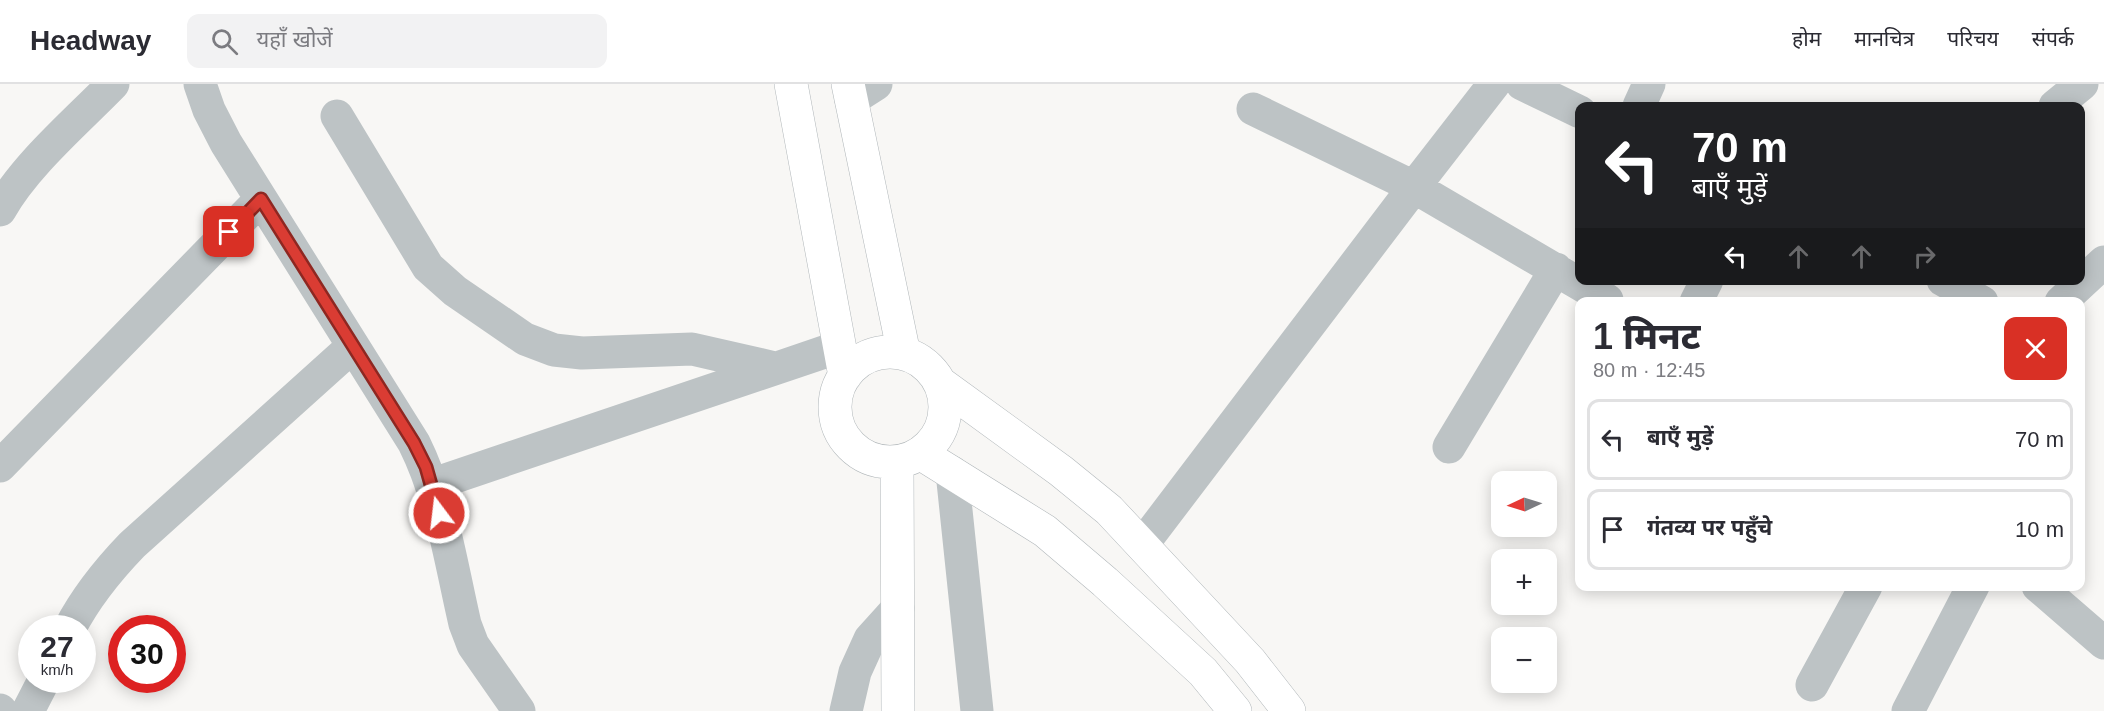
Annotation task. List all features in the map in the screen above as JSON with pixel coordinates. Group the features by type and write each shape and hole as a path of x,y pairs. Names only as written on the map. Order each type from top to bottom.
{"main road":[{"path":"791,84 842,361 835,412 841,431 850,445 864,456 880,462 909,457 928,448 938,435 945,419 945,402 940,383"},
{"path":"858,89 904,354"},
{"path":"842,361 858,362 876,354 895,352 913,357 929,367 940,383 1061,471 1109,510 1250,661 1290,711"},
{"path":"909,457 952,472 1045,531 1106,582 1203,672 1235,711"},
{"path":"898,711 898,608 909,457"}],"street":[{"path":"0,210 28,172 113,84"},
{"path":"200,84 209,110 226,143 414,443 426,467 465,624 473,645 519,711"},
{"path":"1142,545 1494,84"},
{"path":"1522,84 1575,110"},
{"path":"1641,102 1649,84"},
{"path":"2060,102 2082,84"},
{"path":"1253,109 1414,187 1575,281"},
{"path":"337,116 428,267 455,291 525,339 554,350 582,353 692,349 776,368"},
{"path":"0,466 261,199"},
{"path":"2085,280 2104,262"},
{"path":"1449,447 1556,269"},
{"path":"1582,285 1602,297"},
{"path":"1952,285 1973,297"},
{"path":"2066,297 2079,285"},
{"path":"76,615 106,572 132,545 353,346"},
{"path":"431,485 776,368 842,361"},
{"path":"952,472 977,711"},
{"path":"1812,685 1863,591"},
{"path":"1908,711 1970,591"},
{"path":"2044,591 2104,643"},
{"path":"846,711 855,672 870,639 898,608"},
{"path":"28,711 37,693"}],"route":[{"path":"229,232 261,199 414,443 426,467 439,513"}]}
